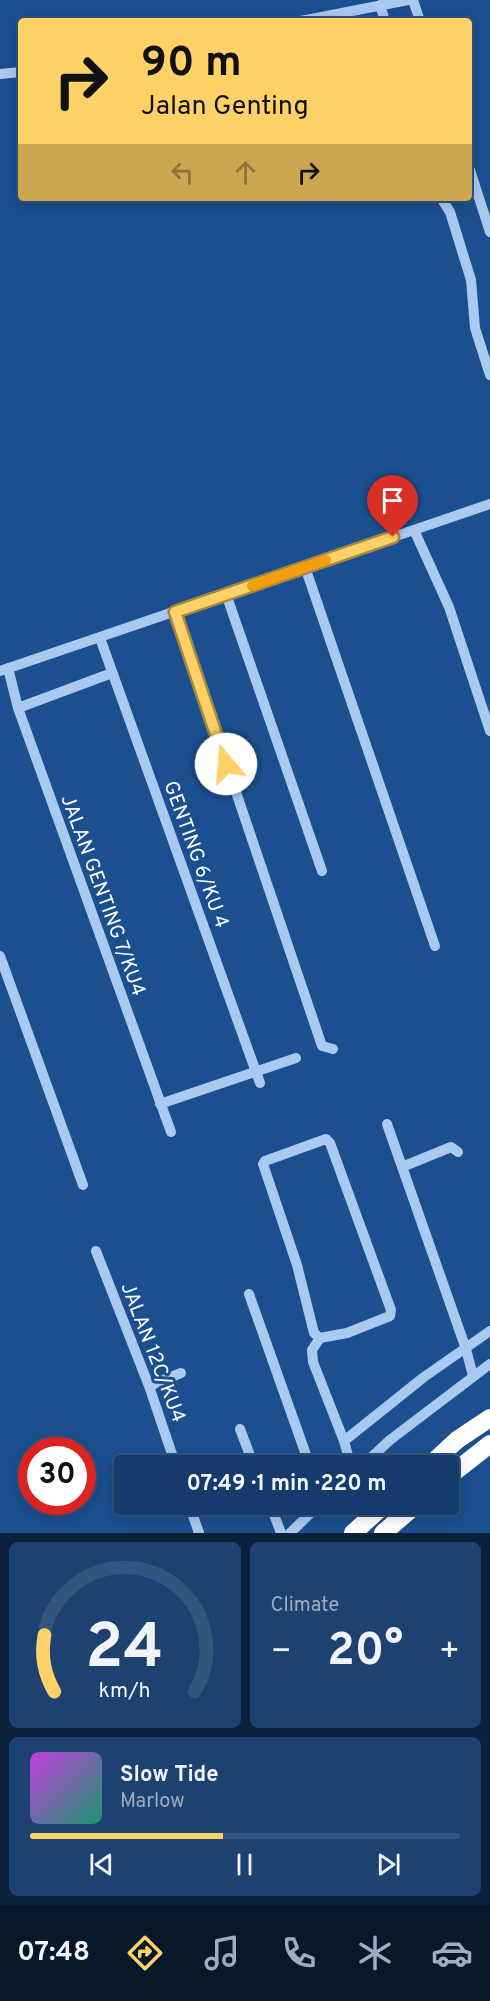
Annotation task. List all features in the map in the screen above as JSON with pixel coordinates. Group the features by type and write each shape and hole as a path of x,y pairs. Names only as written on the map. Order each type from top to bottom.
{"highway":[{"path":"441,1455 457,1440 490,1418"},
{"path":"459,1468 490,1444"},
{"path":"353,1533 373,1515"},
{"path":"383,1533 404,1515"}],"street":[{"path":"316,18 408,0"},
{"path":"413,0 419,18"},
{"path":"380,5 384,18"},
{"path":"0,74 18,72"},
{"path":"472,176 490,232"},
{"path":"443,201 450,212 471,280 475,328 490,375"},
{"path":"4,669 490,504"},
{"path":"414,530 449,607 490,732"},
{"path":"305,567 435,946"},
{"path":"226,594 322,871"},
{"path":"175,612 322,1046 333,1049"},
{"name":"GENTING 6/KU 4","path":"100,638 260,1083"},
{"name":"JALAN GENTING 7/KU4","path":"4,669 171,1132"},
{"path":"18,708 112,673"},
{"path":"0,956 83,1185"},
{"path":"160,1104 296,1058"},
{"path":"387,1124 466,1349 473,1376"},
{"path":"320,1338 315,1333 297,1264 263,1164 265,1161 326,1139 330,1143 391,1310 390,1316 347,1333 320,1338 312,1350 313,1362 348,1455"},
{"path":"402,1167 451,1147 458,1152"},
{"name":"JALAN 12C/KU4","path":"96,1251 149,1386 172,1455"},
{"path":"249,1294 306,1455"},
{"path":"344,1441 424,1377 490,1331"},
{"path":"374,1455 390,1440 490,1364"},
{"path":"149,1386 182,1373"},
{"path":"240,1429 250,1455"},
{"path":"193,1515 199,1533"},
{"path":"274,1515 281,1533"},
{"path":"290,1533 309,1515"}],"slow traffic":[{"path":"252,586 326,560"}],"route":[{"path":"226,764 175,612 393,537"}]}
